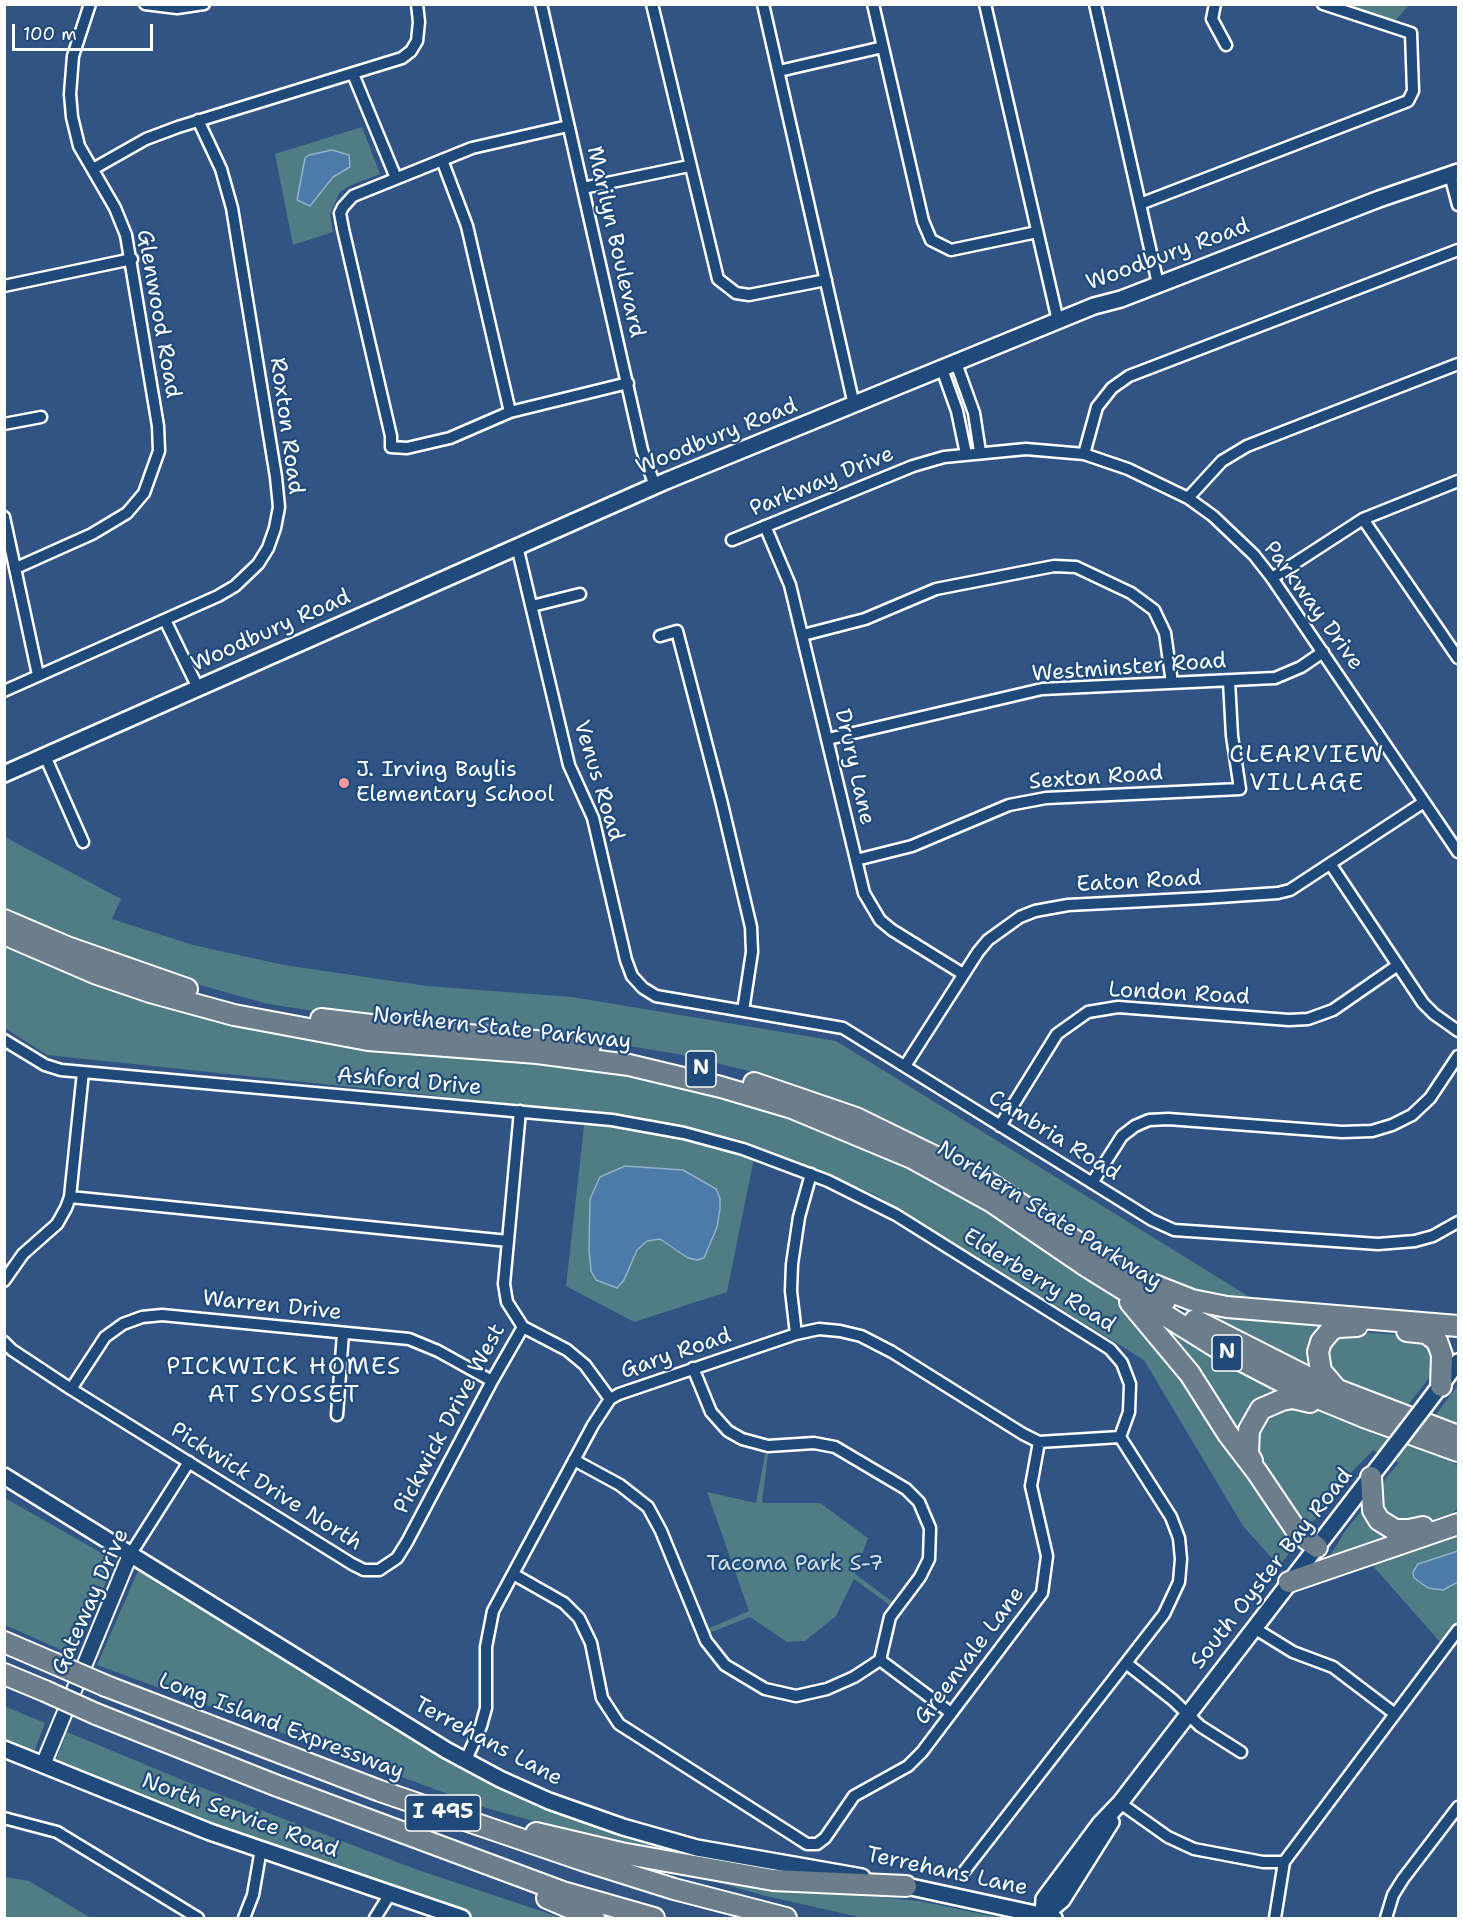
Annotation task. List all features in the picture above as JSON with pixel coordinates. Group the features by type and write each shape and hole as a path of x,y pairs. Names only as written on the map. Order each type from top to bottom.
{"highway":[{"name":"Northern State Parkway","path":"4,920 117,966 172,985 251,1005 357,1024 548,1040 608,1048 689,1066 785,1092 889,1132 989,1183 1104,1269 1221,1350 1298,1390 1364,1417 1458,1448"},
{"name":"Northern State Parkway","path":"4,934 107,978 234,1015 368,1040 537,1053 629,1065 755,1096 912,1158 1186,1315 1275,1362 1458,1448"},
{"path":"1104,1269 1206,1304 1458,1326"},
{"path":"1104,1269 1125,1298 1160,1335 1190,1374 1228,1434 1298,1533 1317,1547"},
{"path":"1337,1390 1321,1371 1318,1352 1321,1342 1331,1330 1351,1326 1420,1332 1431,1336 1442,1355 1441,1386"},
{"path":"1257,1472 1248,1454 1249,1430 1254,1419 1268,1404 1293,1398 1364,1417"},
{"path":"1371,1477 1372,1510 1389,1527 1408,1530 1458,1513"},
{"path":"1289,1582 1458,1524"},
{"name":"Long Island Expressway","path":"4,1642 106,1686 380,1791 602,1867 786,1918"},
{"name":"I 495","path":"4,1674 96,1714 368,1820 563,1892 654,1918"},
{"path":"380,1791 561,1839 719,1871 773,1880 906,1886"},
{"path":"368,1820 594,1918"}],"main road":[{"name":"Woodbury Road","path":"4,774 655,486 1058,321 1379,199 1454,174"},
{"name":"South Oyster Bay Road","path":"1046,1918 1068,1892 1107,1830 1120,1803 1458,1362"},
{"name":"Terrehans Lane","path":"4,1476 466,1760 549,1801 623,1827 697,1848 906,1886 1046,1918"},
{"name":"North Service Road","path":"4,1749 169,1816 462,1918"}],"street":[{"name":"Glenwood Road","path":"16,568 112,524 136,504 153,474 159,451 158,426 132,259 123,224 76,137 70,94 73,56 90,4"},
{"path":"145,4 177,8 204,4"},
{"path":"93,169 146,139 198,120 402,58 411,51 419,34 417,4"},
{"name":"Marilyn Boulevard","path":"541,4 642,450 655,486"},
{"path":"652,4 713,267 723,285 736,293 749,296 826,280"},
{"path":"763,4 854,405"},
{"path":"873,4 923,221 931,240 951,250 1037,232"},
{"path":"984,4 1058,321"},
{"path":"1095,4 1158,284"},
{"path":"1215,4 1212,20 1227,45"},
{"path":"1140,204 1408,101 1413,91 1411,33 1323,4"},
{"path":"779,71 883,47"},
{"path":"353,74 396,178"},
{"name":"Roxton Road","path":"4,691 218,596 249,574 268,548 279,507 276,477 232,208 221,169 198,120"},
{"path":"568,126 472,148 353,196 343,207 340,213 343,229 388,425 391,447 407,447 450,438 510,412 628,383"},
{"path":"442,160 467,226 510,412"},
{"path":"583,189 689,165"},
{"path":"1454,174 1458,205"},
{"path":"1084,454 1097,407 1112,388 1129,376 1458,250"},
{"path":"4,286 132,259"},
{"path":"956,363 974,413 980,452"},
{"path":"1188,498 1222,461 1247,446 1458,364"},
{"path":"942,369 957,411 966,454"},
{"path":"4,424 41,417"},
{"name":"Parkway Drive","path":"732,540 913,466 966,454 1026,449 1084,454 1128,468 1188,498 1235,536 1272,578 1458,852"},
{"path":"1272,578 1363,519 1458,481"},
{"path":"4,517 38,675"},
{"path":"1363,519 1458,658"},
{"name":"Drury Lane","path":"765,526 790,585 864,893 880,920 963,974"},
{"name":"Venus Road","path":"517,546 569,765 593,818 626,960 632,976 643,988"},
{"path":"803,634 865,619 936,589 1054,566 1076,567 1131,593 1154,610 1165,633 1172,683"},
{"path":"532,606 580,594"},
{"path":"165,620 198,688"},
{"path":"660,636 677,631 722,800 751,927 752,952 743,1011"},
{"name":"Westminster Road","path":"828,739 1042,689 1275,678 1301,667 1323,652"},
{"name":"Sexton Road","path":"856,860 912,846 1009,805 1046,798 1240,789 1232,736 1229,681"},
{"path":"45,756 83,843"},
{"name":"Eaton Road","path":"905,1066 963,974 988,940 1006,925 1035,910 1068,905 1278,893 1299,886 1424,802"},
{"path":"1330,865 1434,1014 1458,1031"},
{"name":"London Road","path":"1000,1126 1057,1034 1088,1012 1118,1007 1289,1020 1308,1019 1333,1010 1398,965"},
{"name":"Cambria Road","path":"643,988 656,996 843,1028 1152,1220 1174,1230 1378,1244 1415,1241 1433,1236 1458,1222"},
{"name":"Ashford Drive","path":"4,1040 49,1067 83,1072 612,1120 684,1133 743,1149 811,1174"},
{"path":"1092,1183 1122,1136 1135,1126 1149,1120 1168,1119 1342,1132 1372,1131 1392,1125 1412,1115 1430,1098 1458,1056"},
{"path":"4,1281 23,1254 57,1224 70,1197 83,1072"},
{"name":"Pickwick Drive West","path":"390,1564 407,1542 523,1327 511,1311 505,1294 520,1111"},
{"path":"796,1334 791,1291 792,1264 799,1217 811,1174"},
{"name":"Elderberry Road","path":"811,1174 896,1215 1110,1349 1122,1363 1130,1384 1129,1412 1120,1437"},
{"path":"70,1197 508,1241"},
{"name":"Warren Drive","path":"71,1389 105,1337 123,1324 142,1317 162,1315 409,1339 438,1351 492,1381"},
{"path":"523,1327 576,1357 592,1373 610,1399"},
{"name":"Gary Road","path":"466,1760 486,1708 486,1647 489,1623 574,1460 610,1399 655,1380 796,1334 819,1329 861,1336 1039,1442"},
{"path":"337,1415 343,1333"},
{"name":"Pickwick Drive North","path":"4,1342 12,1350 71,1389 352,1564 364,1570 379,1569 390,1564"},
{"path":"574,1460 628,1490 648,1507 661,1531 706,1641 725,1665 765,1689 796,1696 827,1689 854,1677 880,1660 891,1617 920,1577 929,1559 930,1528 919,1502 906,1489 835,1447 814,1443 768,1446 742,1439 728,1431 711,1412 693,1368"},
{"path":"962,1874 1170,1604 1179,1582 1181,1559 1179,1539 1172,1517 1120,1437 1039,1442"},
{"name":"Greenvale Lane","path":"513,1574 564,1603 579,1618 591,1643 602,1698 619,1724 807,1844 817,1844 825,1838 854,1796 908,1766 1030,1611 1045,1585 1047,1556 1031,1486 1039,1442"},
{"name":"Gateway Drive","path":"43,1765 130,1555 189,1462"},
{"path":"1254,1628 1293,1652 1333,1667 1395,1714"},
{"path":"1275,1918 1284,1862 1458,1630"},
{"path":"880,1660 951,1713"},
{"path":"1126,1663 1212,1735 1241,1752"},
{"path":"1120,1803 1168,1837 1194,1850 1263,1862 1284,1862"},
{"path":"1386,1918 1388,1906 1403,1879 1458,1807"},
{"path":"4,1818 57,1832 198,1918"},
{"path":"244,1918 253,1895 261,1849"},
{"path":"375,1918 390,1894"}],"green space":[{"path":"1342,5 1409,5 1396,20"},
{"path":"362,127 380,174 349,186 339,193 330,215 333,232 293,245 275,154"},
{"path":"5,837 121,899 112,919 193,945 284,965 427,986 572,997 836,1041 1256,1301 1259,1307 1165,1286 1121,1260 997,1175 869,1111 774,1077 678,1054 585,1039 400,1024 268,1004 161,974 5,912"},
{"path":"4,942 211,1018 323,1042 551,1061 705,1088 787,1114 915,1169 1017,1230 1119,1301 1157,1340 1191,1383 1295,1546 1279,1566 1243,1526 1144,1360 874,1194 738,1139 639,1117 47,1055 5,1028"},
{"path":"585,1117 755,1153 727,1292 634,1322 566,1286","holes":["625,1166 683,1170 716,1189 720,1209 709,1249 688,1258 660,1239 647,1241 637,1250 589,1250 590,1199 600,1177"]},
{"path":"1185,1305 1344,1323 1309,1372 1200,1316"},
{"path":"1157,1321 1282,1390 1244,1441"},
{"path":"1343,1331 1419,1336 1431,1342 1435,1370 1408,1405 1435,1416 1458,1385 1458,1430 1335,1379 1327,1371 1325,1346"},
{"path":"1301,1404 1351,1424 1383,1432 1453,1462 1458,1467 1458,1507 1453,1513 1406,1528 1384,1520 1378,1493 1386,1478 1399,1463 1373,1450 1349,1475 1314,1521 1298,1521 1255,1460 1253,1428 1267,1410"},
{"name":"Tacoma Park S-7","path":"765,1454 768,1454 762,1503 820,1503 868,1538 855,1574 894,1603 891,1606 854,1579 836,1616 805,1641 787,1642 750,1617 709,1633 707,1629 749,1611 707,1492 756,1503"},
{"path":"5,1498 105,1555 110,1573 73,1655 5,1625"},
{"path":"1366,1505 1408,1537 1328,1559 1346,1530"},
{"path":"1458,1531 1458,1620 1441,1643 1372,1565 1315,1583"},
{"path":"138,1571 152,1576 436,1753 497,1786 564,1816 634,1839 791,1872 790,1876 631,1848 486,1808 97,1665"},
{"path":"4,1706 45,1723 34,1752 5,1741"},
{"path":"67,1732 192,1784 418,1870 562,1918 477,1918 180,1814 58,1764 56,1760"},
{"path":"661,1867 767,1886 919,1901 1002,1918 863,1918 766,1896"},
{"path":"5,1877 29,1881 91,1918 5,1918"}],"water":[{"path":"332,150 349,155 350,167 333,177 310,206 297,200 305,158"},
{"path":"625,1166 683,1170 716,1189 720,1198 720,1209 717,1227 704,1258 697,1260 688,1258 660,1239 647,1241 637,1250 624,1280 617,1288 596,1280 591,1271 590,1199 600,1177"},
{"path":"1458,1551 1458,1582 1443,1590 1428,1588 1414,1578 1413,1572 1418,1564"}],"place":[{"name":"J. Irving Baylis Elementary School","path":"344,783"}],"district":[{"name":"CLEARVIEW VILLAGE","path":"1307,770"},
{"name":"PICKWICK HOMES AT SYOSSET","path":"284,1382"}]}
